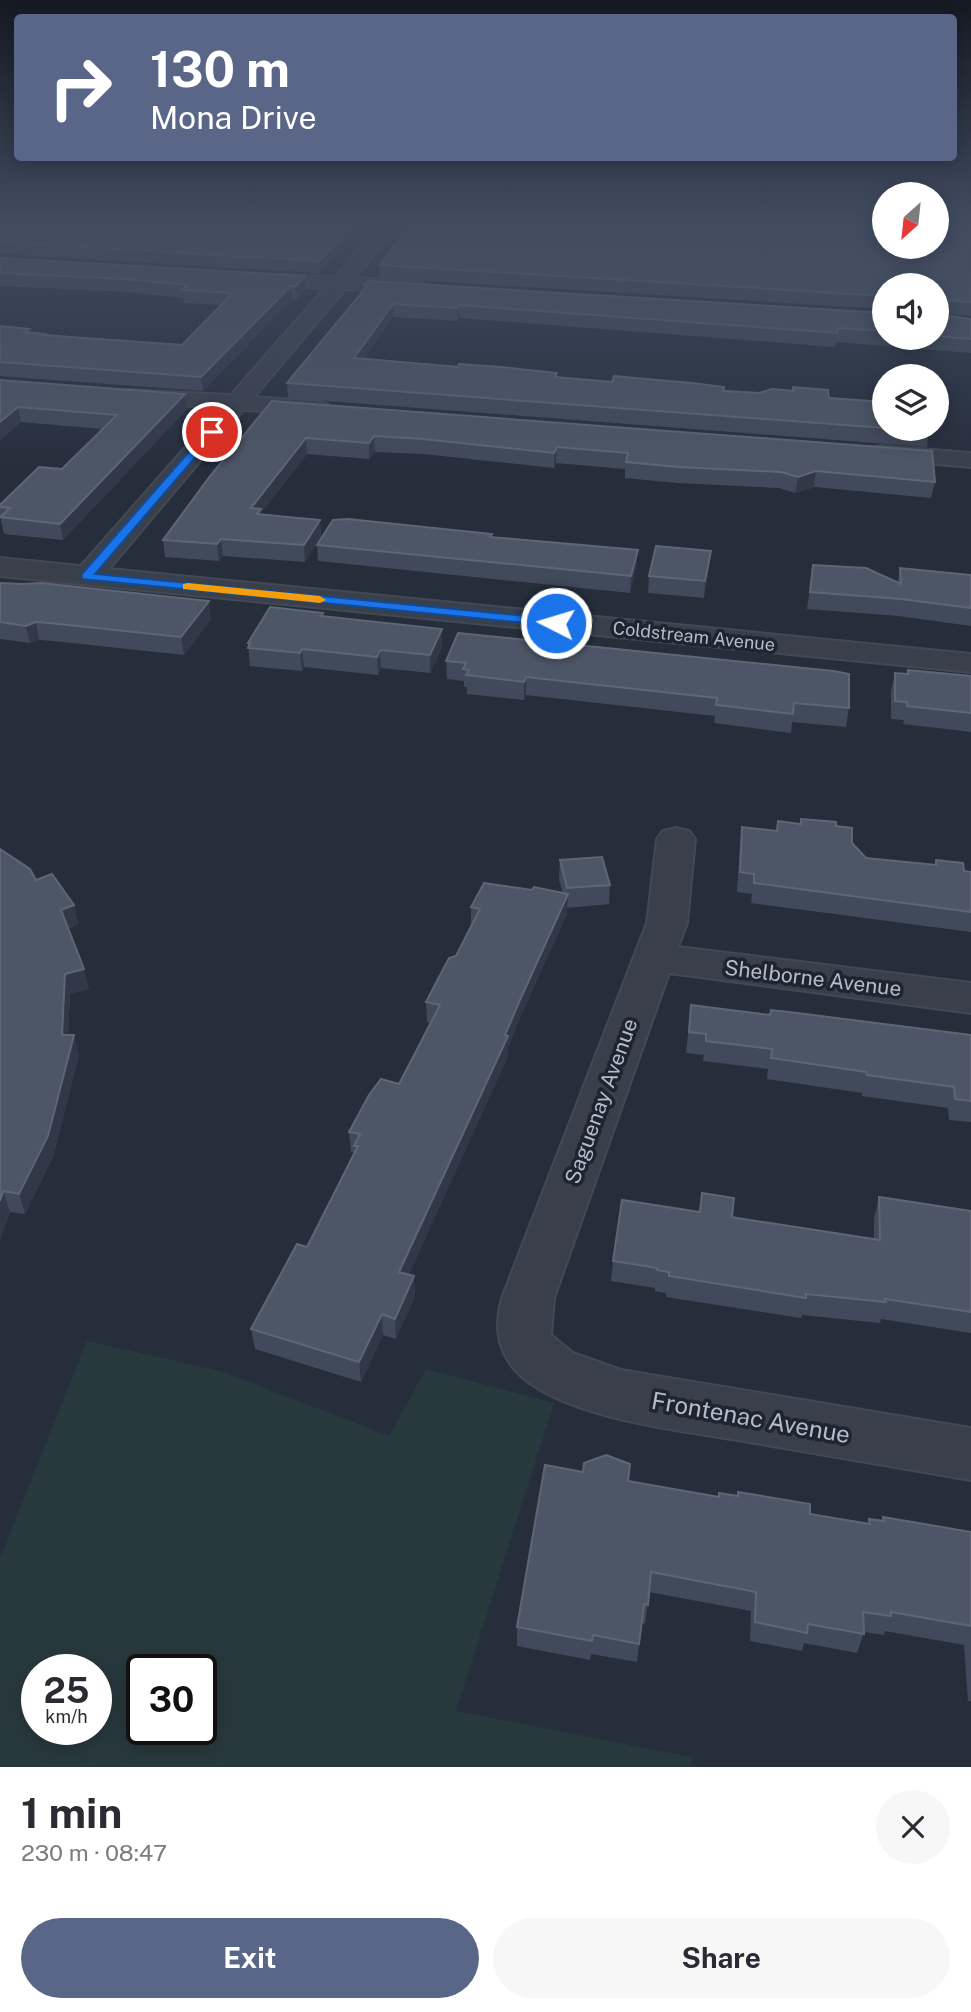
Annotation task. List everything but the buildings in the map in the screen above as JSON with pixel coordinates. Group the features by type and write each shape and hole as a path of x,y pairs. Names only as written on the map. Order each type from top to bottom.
{"street":[{"path":"87,577 319,306"},
{"path":"111,393 338,411"},
{"path":"861,451 971,460"},
{"name":"Coldstream Avenue","path":"0,567 971,663"},
{"name":"Saguenay Avenue","path":"538,1358 527,1343 522,1322 528,1298 667,922 676,839"},
{"name":"Shelborne Avenue","path":"655,958 971,998"},
{"name":"Frontenac Avenue","path":"538,1358 586,1385 621,1395 971,1454"}],"shaded area":[{"path":"87,1341 220,1371 389,1436 426,1369 554,1403 456,1711 692,1757 690,1767 0,1767 0,1559"}],"slow traffic":[{"path":"188,587 320,600"}],"route":[{"path":"212,432 87,577 556,623"}]}
